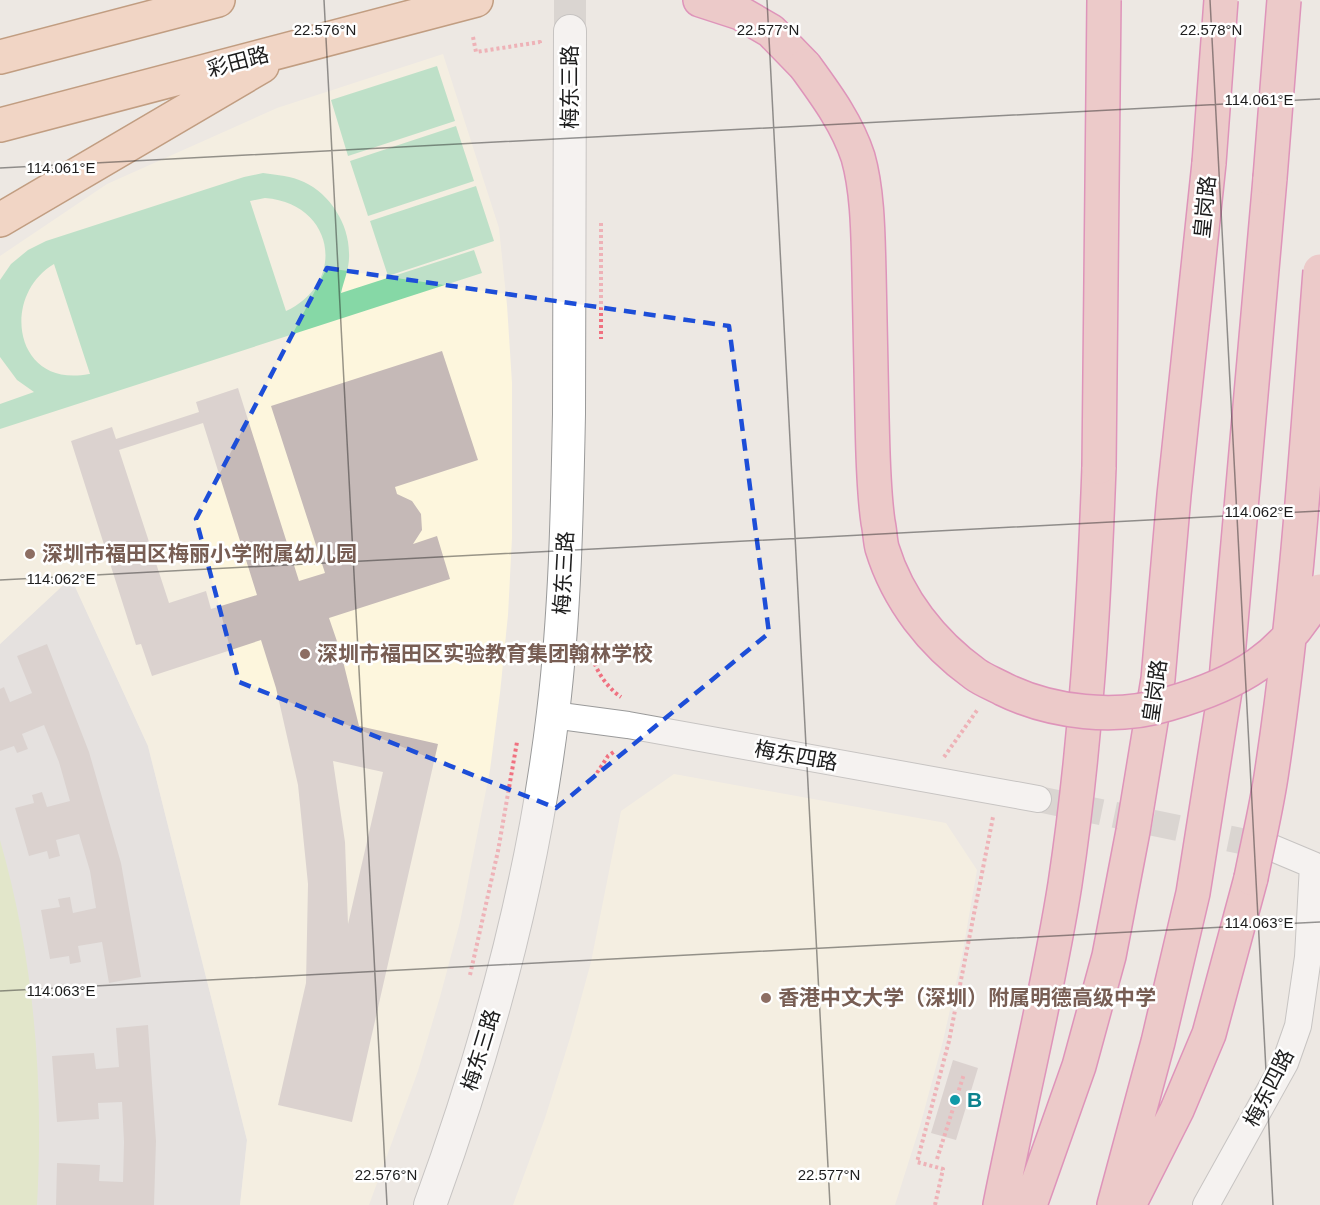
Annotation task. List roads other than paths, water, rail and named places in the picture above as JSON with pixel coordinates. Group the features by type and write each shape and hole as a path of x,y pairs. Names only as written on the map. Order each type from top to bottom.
{"highway":[{"path":"700,0 740,14 771,31 806,66 839,114 858,158 865,201 868,246 873,489 880,536 882,548 902,596 930,635 976,675 1020,698 1070,710 1123,713 1155,709 1236,680 1280,648 1310,610 1320,591"},
{"path":"1000,1205 1042,1013 1068,860 1091,648 1100,467 1104,0"},
{"name":"皇岗路","path":"1030,1205 1079,1066 1109,956 1133,831 1158,679 1174,495 1209,162 1221,0"},
{"path":"1114,1205 1158,1042 1193,893 1223,702 1284,0"},
{"path":"1129,1205 1177,1110 1209,1034 1251,878 1272,772 1297,562 1320,271"}],"main road":[{"path":"0,57 218,0"},
{"name":"彩田路","path":"0,125 476,0"},
{"path":"0,220 294,47"}],"street":[{"name":"梅东三路","path":"430,1205 455,1136 497,999 529,866 553,715 567,515 570,32"},
{"name":"梅东四路","path":"553,715 628,725 1038,799"},
{"name":"梅东四路","path":"1206,1205 1285,1063 1298,1026 1308,957 1317,865 1270,846"}],"tunnel":[{"path":"570,0 570,31"},
{"path":"1038,799 1270,847"}],"place":[{"name":"深圳市福田区梅丽小学附属幼儿园","path":"30,554"},
{"name":"深圳市福田区实验教育集团翰林学校","path":"305,654"},
{"name":"香港中文大学（深圳）附属明德高级中学","path":"766,998"},
{"name":"B","path":"955,1100"}]}
